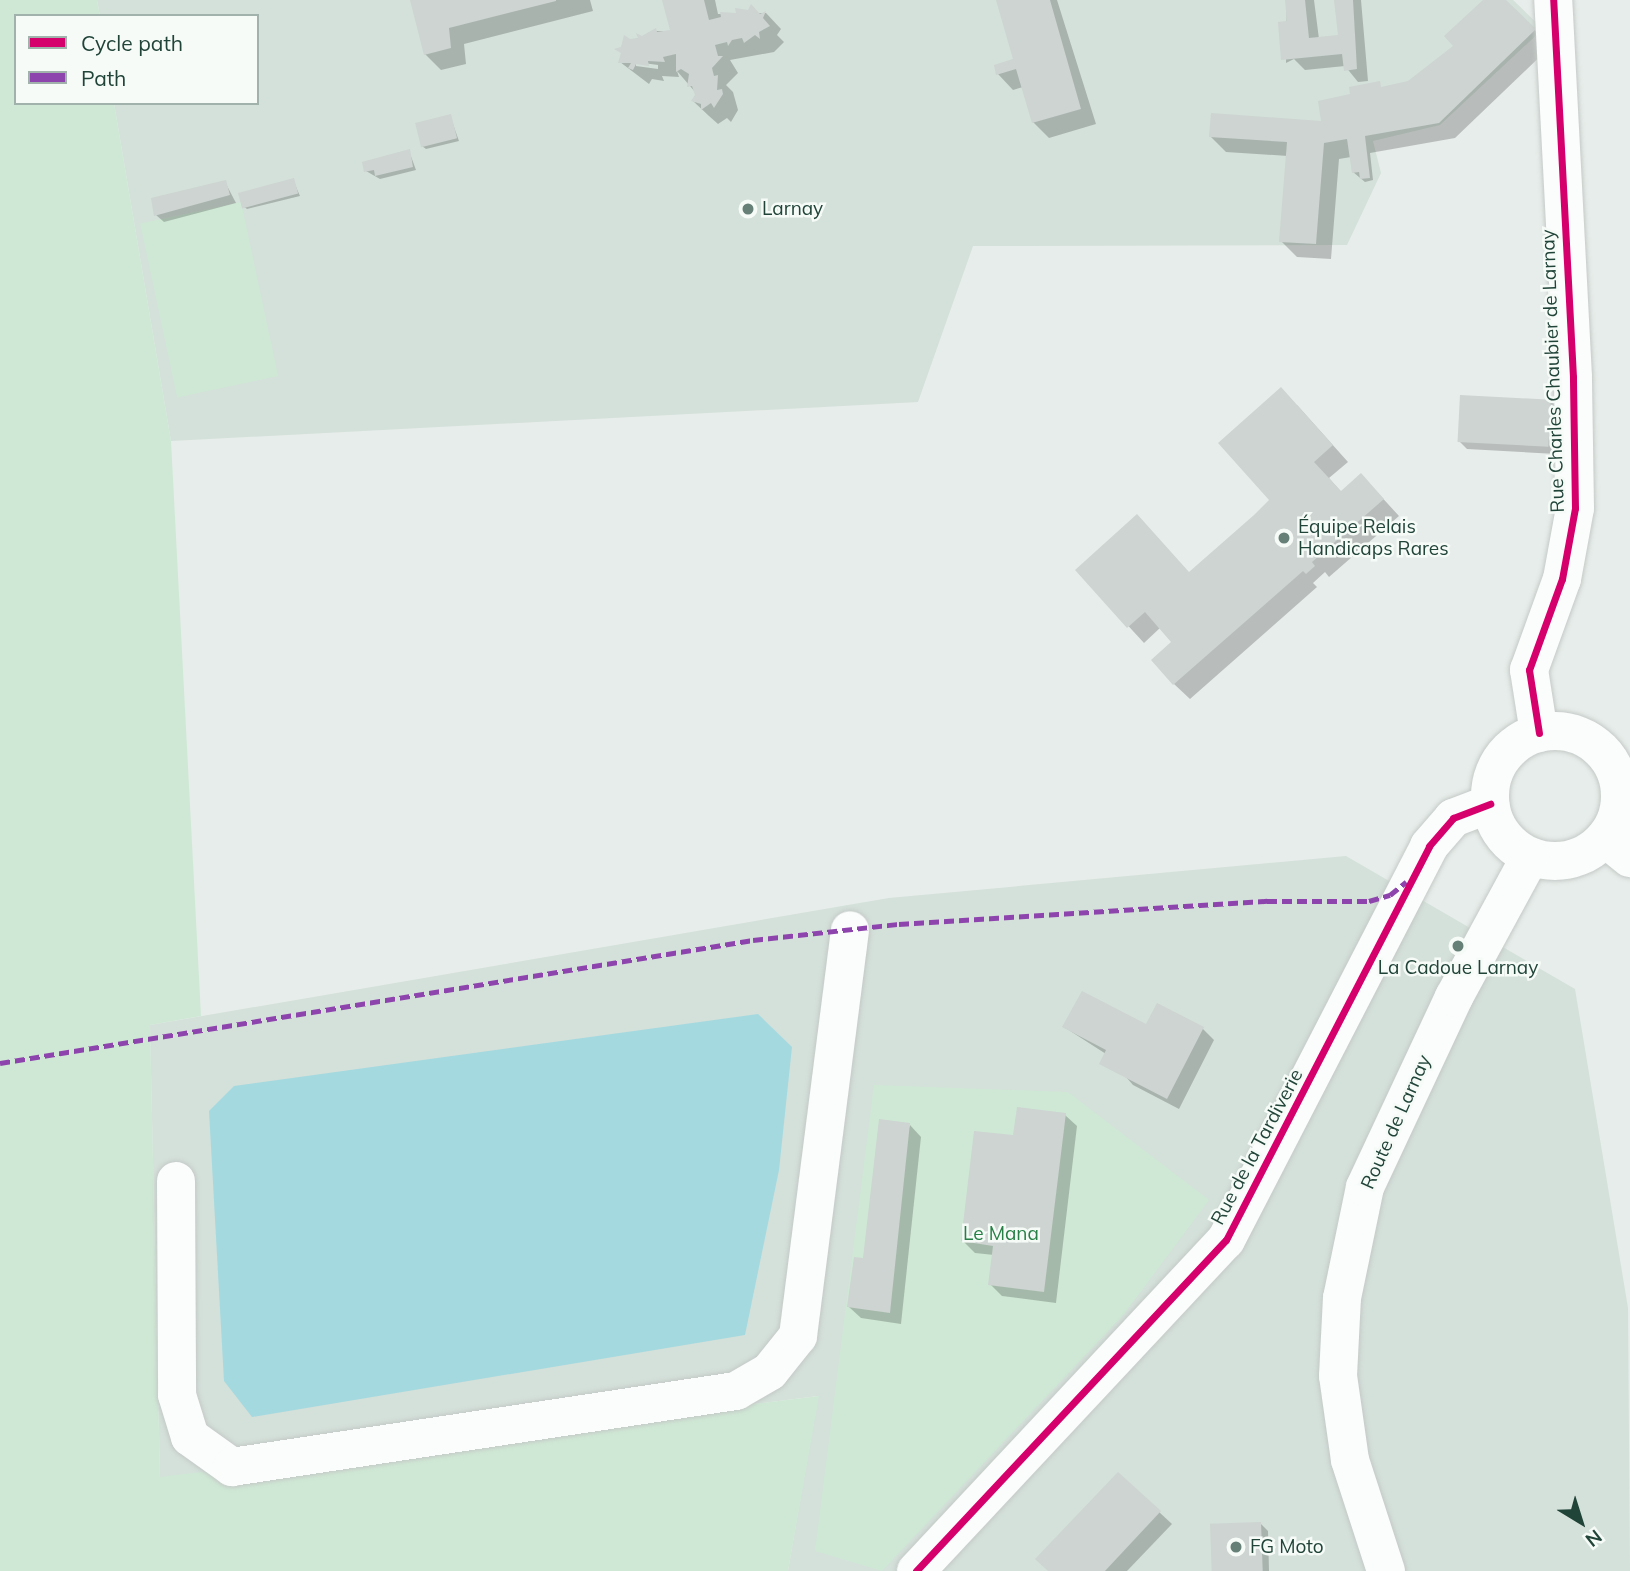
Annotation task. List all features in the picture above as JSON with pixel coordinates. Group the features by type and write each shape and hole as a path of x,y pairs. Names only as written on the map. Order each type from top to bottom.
{"street":[{"name":"Rue Charles Chaubier de Larnay","path":"1539,733 1529,670 1559,589 1575,508 1573,377 1553,0"},
{"path":"1539,733 1579,735 1620,754 1617,848 1570,859 1530,857 1503,836 1490,804 1496,767 1514,746 1539,733"},
{"name":"Rue de la Tardiverie","path":"916,1571 1226,1240 1429,846 1453,818 1490,804"},
{"name":"Route de Larnay","path":"1386,1571 1350,1460 1340,1388 1345,1286 1365,1187 1454,997 1530,857"},
{"path":"176,1181 177,1395 190,1437 207,1453 232,1467 736,1391 770,1371 798,1336 850,930"}],"shaded area":[{"name":"Larnay","path":"97,0 1513,0 1543,29 1440,125 1373,141 1381,173 1347,245 973,246 918,402 171,441 114,105 259,105 259,14 100,14"},
{"path":"1346,856 1575,989 1628,1308 1630,1571 788,1571 818,1396 160,1478 150,1025 889,898"}],"green space":[{"path":"0,0 97,0 100,14 14,14 14,105 114,105 171,441 201,1016 150,1025 160,1477 819,1396 788,1571 0,1571"},
{"path":"241,202 278,376 177,398 140,223"},
{"name":"Le Mana","path":"874,1085 1068,1092 1209,1200 1124,1314 882,1571 815,1551"}],"water":[{"path":"758,1014 792,1047 779,1170 745,1335 252,1417 224,1381 209,1111 234,1086"}],"building":[{"path":"410,0 556,1 449,28 451,48 424,55"},
{"path":"662,0 704,0 709,20 721,17 720,12 736,13 735,8 748,10 751,4 760,14 766,11 763,18 770,26 759,32 760,39 755,35 744,43 742,38 732,40 728,46 727,42 715,45 718,56 723,56 712,68 714,76 718,75 717,90 722,89 723,94 714,108 711,103 701,110 701,104 691,101 695,95 692,86 687,87 689,74 681,69 676,72 676,54 663,57 665,62 648,61 649,66 636,64 633,70 628,68 631,63 618,63 621,53 614,49 621,47 624,35 630,39 638,38 636,33 642,36 656,28 657,32 670,30"},
{"path":"996,0 1050,0 1081,109 1032,123 1016,69 996,75 994,65 1013,59"},
{"path":"1285,0 1305,0 1309,38 1338,35 1334,0 1353,0 1357,69 1344,71 1342,54 1281,60 1278,22 1287,21"},
{"path":"1483,0 1506,0 1536,29 1439,123 1365,136 1370,178 1360,179 1359,172 1352,173 1347,139 1324,143 1316,244 1279,242 1287,142 1209,137 1211,113 1321,121 1318,101 1350,94 1349,87 1380,81 1381,87 1408,81 1453,46 1444,36"},
{"path":"451,114 457,138 421,147 415,123"},
{"path":"410,149 413,167 375,176 374,170 364,172 362,162"},
{"path":"294,178 298,193 242,208 238,193"},
{"path":"226,180 230,195 154,216 151,198"},
{"name":"Équipe Relais Handicaps Rares","path":"1281,387 1333,445 1314,462 1341,491 1361,473 1384,499 1312,562 1315,566 1306,574 1303,571 1173,685 1151,660 1171,642 1145,612 1127,628 1075,570 1137,514 1189,572 1254,515 1269,500 1218,443"},
{"path":"1460,395 1551,400 1548,447 1458,442"},
{"path":"1082,991 1146,1024 1157,1003 1204,1027 1167,1099 1099,1064 1106,1050 1062,1027"},
{"path":"1017,1107 1066,1113 1044,1292 988,1285 993,1246 961,1241 974,1131 1013,1135"},
{"path":"879,1119 910,1123 890,1313 847,1307 854,1257 863,1258"},
{"path":"1118,1472 1161,1511 1105,1571 1048,1571 1035,1559"},
{"name":"FG Moto","path":"1261,1522 1263,1571 1212,1571 1210,1524"}],"marked path":[{"path":"0,1063 753,940 899,924 1267,901 1369,901 1390,895 1406,882"}],"cycle path":[{"path":"1539,733 1529,670 1562,579 1575,508 1573,377 1553,0"},
{"path":"916,1571 1226,1240 1429,846 1453,818 1490,804"}],"place":[{"name":"Larnay","path":"748,209"},
{"name":"Équipe Relais Handicaps Rares","path":"1284,538"},
{"name":"La Cadoue Larnay","path":"1458,946"},
{"name":"FG Moto","path":"1236,1547"}]}
